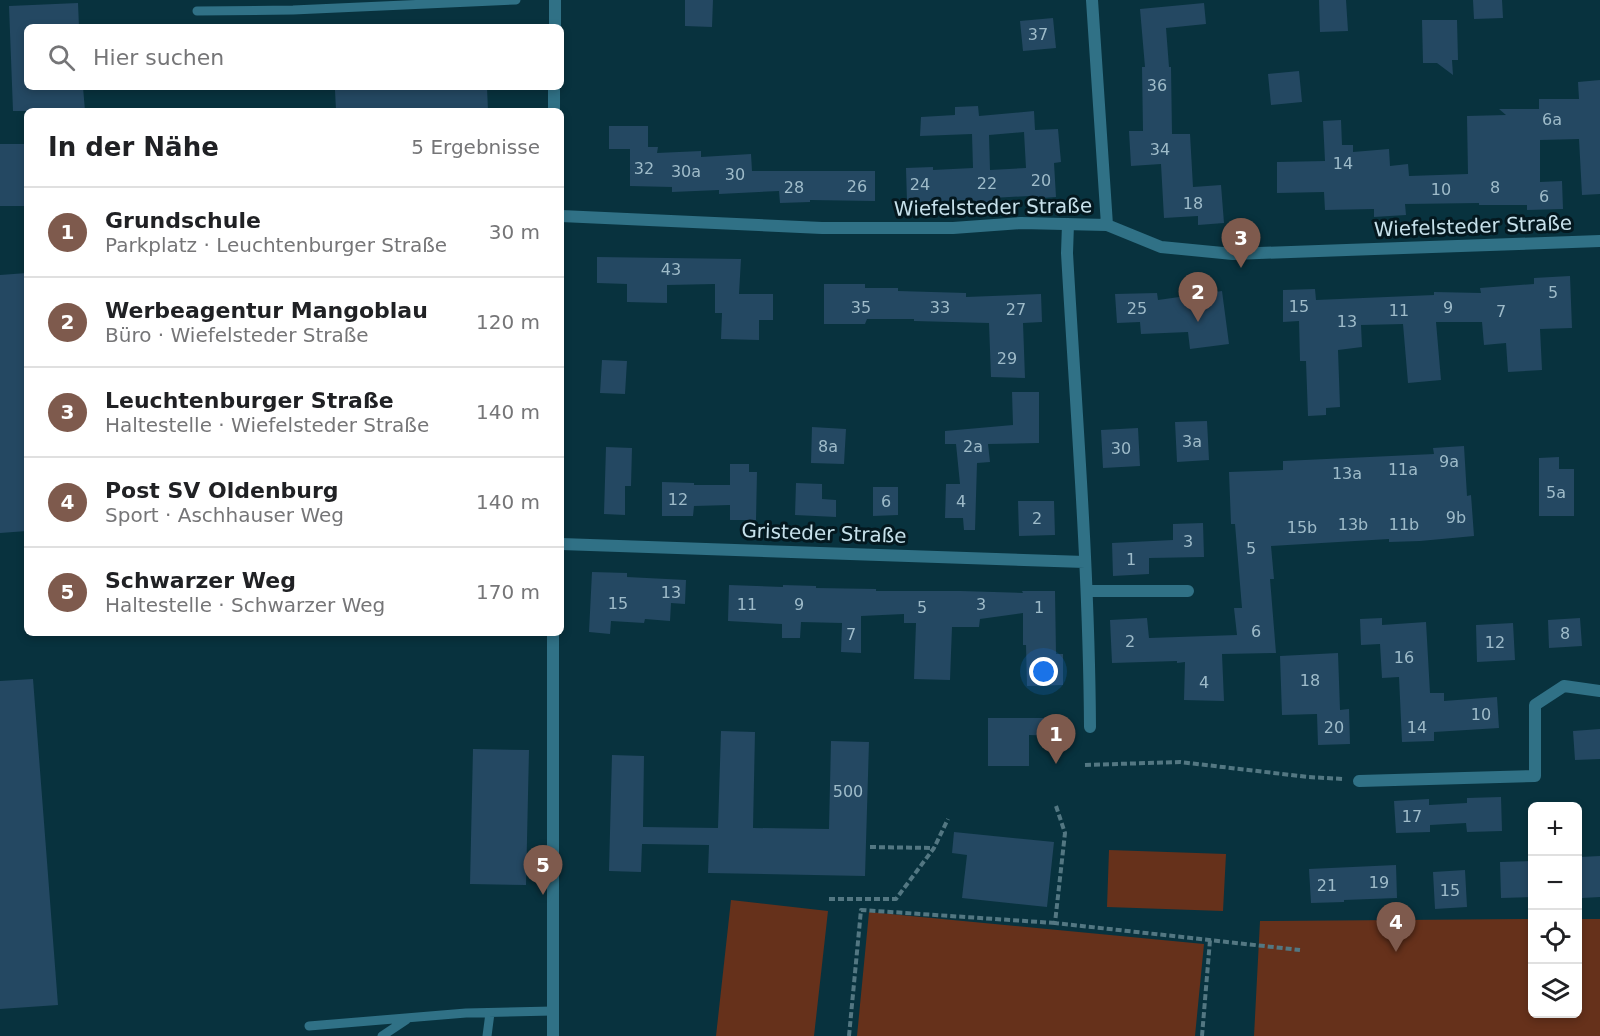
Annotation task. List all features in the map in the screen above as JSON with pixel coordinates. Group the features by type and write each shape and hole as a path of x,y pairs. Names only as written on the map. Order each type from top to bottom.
{"street":[{"path":"555,0 555,24"},
{"path":"1092,0 1107,225"},
{"path":"554,90 554,108"},
{"name":"Wiefelsteder Straße","path":"564,216 822,228 953,228 1021,222 1107,225 1161,247 1233,255 1600,241"},
{"path":"1068,224 1068,265 1087,591 1090,727"},
{"name":"Gristeder Straße","path":"564,544 1085,562"},
{"path":"1087,591 1188,591"},
{"path":"553,636 553,1036"},
{"path":"1359,781 1535,776 1535,705 1564,686 1600,691"}],"lane":[{"path":"196,11 293,10 516,0"},
{"path":"309,1026 408,1018 553,1011"},
{"path":"487,1036 490,1013"},
{"path":"387,1034 408,1018"}],"path":[{"path":"1084,765 1180,762 1359,781"},
{"path":"1055,923 1065,833 1056,806"},
{"path":"830,899 896,899 934,848 948,819"},
{"path":"870,847 934,848"},
{"path":"849,1036 861,910 1055,923 1300,950"},
{"path":"1202,1036 1210,940"}],"shaded area":[{"path":"1109,850 1226,854 1223,911 1107,907"},
{"path":"731,900 828,911 814,1036 716,1036"},
{"path":"869,912 1204,944 1195,1036 857,1036"},
{"path":"1528,919 1528,1018 1582,1018 1582,919 1600,919 1600,1036 1254,1036 1260,921"}],"building":[{"path":"685,0 713,0 712,27 685,26"},
{"path":"1319,0 1346,0 1348,31 1320,32"},
{"path":"1473,0 1502,0 1503,18 1474,19"},
{"path":"78,3 79,24 24,24 24,90 83,90 85,108 24,108 24,111 13,111 9,6"},
{"path":"1204,3 1206,24 1166,28 1169,67 1171,67 1172,134 1190,134 1193,187 1221,185 1224,223 1198,225 1198,216 1164,218 1161,164 1131,166 1129,131 1143,131 1142,67 1145,67 1140,9"},
{"path":"1053,18 1056,48 1023,51 1020,21"},
{"path":"1422,20 1457,20 1458,60 1452,60 1453,75 1437,63 1423,63"},
{"path":"1299,71 1302,102 1271,105 1268,74"},
{"path":"1600,80 1600,194 1582,195 1579,139 1540,140 1540,182 1562,181 1563,209 1527,210 1527,205 1479,205 1479,203 1405,204 1406,215 1374,217 1374,209 1325,210 1324,192 1277,193 1277,162 1325,161 1323,121 1341,120 1342,145 1353,145 1353,152 1389,149 1390,166 1408,164 1409,176 1468,174 1467,116 1506,115 1499,109 1539,109 1539,99 1579,99 1578,82"},
{"path":"335,90 487,90 488,108 336,108"},
{"path":"978,106 979,116 1034,111 1035,130 1058,129 1061,162 1054,163 1056,197 992,198 992,203 966,204 966,200 907,202 906,168 933,167 933,170 973,168 972,134 920,136 921,117 955,115 955,107","holes":["1024,132 1026,168 990,170 989,135"]},
{"path":"609,126 648,126 648,147 658,147 657,153 701,151 701,157 751,154 752,171 875,171 875,201 810,200 810,202 780,203 779,191 719,194 719,190 672,192 672,187 630,186 630,149 609,149"},
{"path":"0,144 24,144 24,206 0,206"},
{"path":"597,257 741,259 739,294 773,294 773,320 759,320 759,340 721,339 722,313 715,313 715,284 667,285 667,303 627,302 627,284 597,283"},
{"path":"24,273 24,531 0,533 0,275"},
{"path":"1570,276 1572,328 1540,329 1542,370 1508,372 1506,343 1484,345 1482,322 1436,322 1441,380 1408,383 1403,324 1361,325 1362,347 1338,350 1340,407 1326,408 1326,415 1308,416 1306,361 1300,361 1299,321 1283,322 1283,290 1315,289 1316,300 1434,295 1434,292 1481,293 1480,288 1534,284 1534,278"},
{"path":"824,284 865,284 865,288 898,288 898,291 966,293 966,297 1041,294 1042,322 1023,323 1025,378 991,377 989,323 867,319 865,324 824,324"},
{"path":"1222,291 1229,344 1190,349 1188,332 1141,334 1140,322 1117,323 1115,294 1157,293 1158,300"},
{"path":"602,360 627,361 625,394 600,393"},
{"path":"1012,392 1039,392 1039,443 988,444 990,462 977,463 975,530 964,530 963,518 945,518 946,484 960,484 956,444 945,444 945,431 1013,425"},
{"path":"1207,421 1209,460 1177,462 1175,422"},
{"path":"812,427 846,429 844,464 811,463"},
{"path":"1138,428 1140,466 1103,468 1101,430"},
{"path":"1464,446 1467,496 1471,495 1474,536 1420,541 1389,542 1389,539 1271,546 1274,579 1270,579 1276,653 1222,654 1224,701 1184,700 1185,662 1112,663 1110,620 1147,618 1149,638 1237,635 1234,608 1242,608 1235,524 1231,524 1229,472 1283,470 1283,461 1434,454 1433,448"},
{"path":"606,447 632,448 631,486 625,486 625,515 604,514"},
{"path":"1559,457 1559,469 1574,469 1574,516 1539,516 1539,458"},
{"path":"730,464 749,464 749,472 757,472 756,520 730,520 730,505 694,506 693,516 662,516 662,482 730,485"},
{"path":"796,483 822,484 822,499 836,500 836,517 795,515"},
{"path":"873,487 898,487 898,515 873,516"},
{"path":"1018,501 1054,501 1055,535 1019,536"},
{"path":"1203,523 1204,557 1149,558 1149,574 1113,576 1112,543 1173,540 1173,524"},
{"path":"592,572 627,573 627,577 686,580 685,604 671,603 670,621 645,619 644,623 611,621 610,634 589,632"},
{"path":"729,585 816,586 816,588 876,589 876,591 1023,593 1022,591 1055,591 1056,654 1063,654 1063,685 1027,686 1023,613 980,619 979,627 952,627 950,680 914,679 916,623 904,623 904,614 861,616 861,653 841,652 842,623 801,622 800,638 782,638 782,624 728,621"},
{"path":"1382,618 1382,625 1426,622 1430,693 1444,693 1444,701 1497,697 1499,728 1434,732 1434,741 1402,742 1399,677 1382,678 1380,644 1361,645 1360,619"},
{"path":"1580,618 1582,646 1549,648 1548,620"},
{"path":"1513,623 1515,660 1477,662 1476,625"},
{"path":"1338,653 1340,710 1349,709 1350,744 1318,745 1317,714 1282,715 1280,656"},
{"path":"33,679 58,1005 0,1009 0,681"},
{"path":"988,718 1058,718 1058,736 1029,735 1029,766 988,766"},
{"path":"1600,729 1600,759 1575,760 1573,731"},
{"path":"721,731 755,732 753,828 829,829 831,741 869,742 865,876 708,873 709,845 642,844 641,872 609,871 612,755 644,756 643,827 718,828"},
{"path":"473,749 529,750 526,885 470,884"},
{"path":"1501,797 1502,831 1467,832 1466,823 1430,825 1430,832 1396,833 1394,801 1429,799 1429,805 1467,803 1467,798"},
{"path":"954,832 1054,842 1047,907 962,898 967,855 952,853"},
{"path":"1600,856 1600,897 1582,898 1582,857"},
{"path":"1528,861 1528,897 1501,898 1500,862"},
{"path":"1396,865 1397,898 1311,903 1309,869"},
{"path":"1465,870 1467,907 1435,909 1433,872"}],"place":[{"name":"Leuchtenburger Straße","path":"1241,268"},
{"name":"Werbeagentur Mangoblau","path":"1198,322"},
{"name":"Grundschule","path":"1056,764"},
{"name":"Schwarzer Weg","path":"543,895"},
{"name":"Post SV Oldenburg","path":"1396,952"}]}
